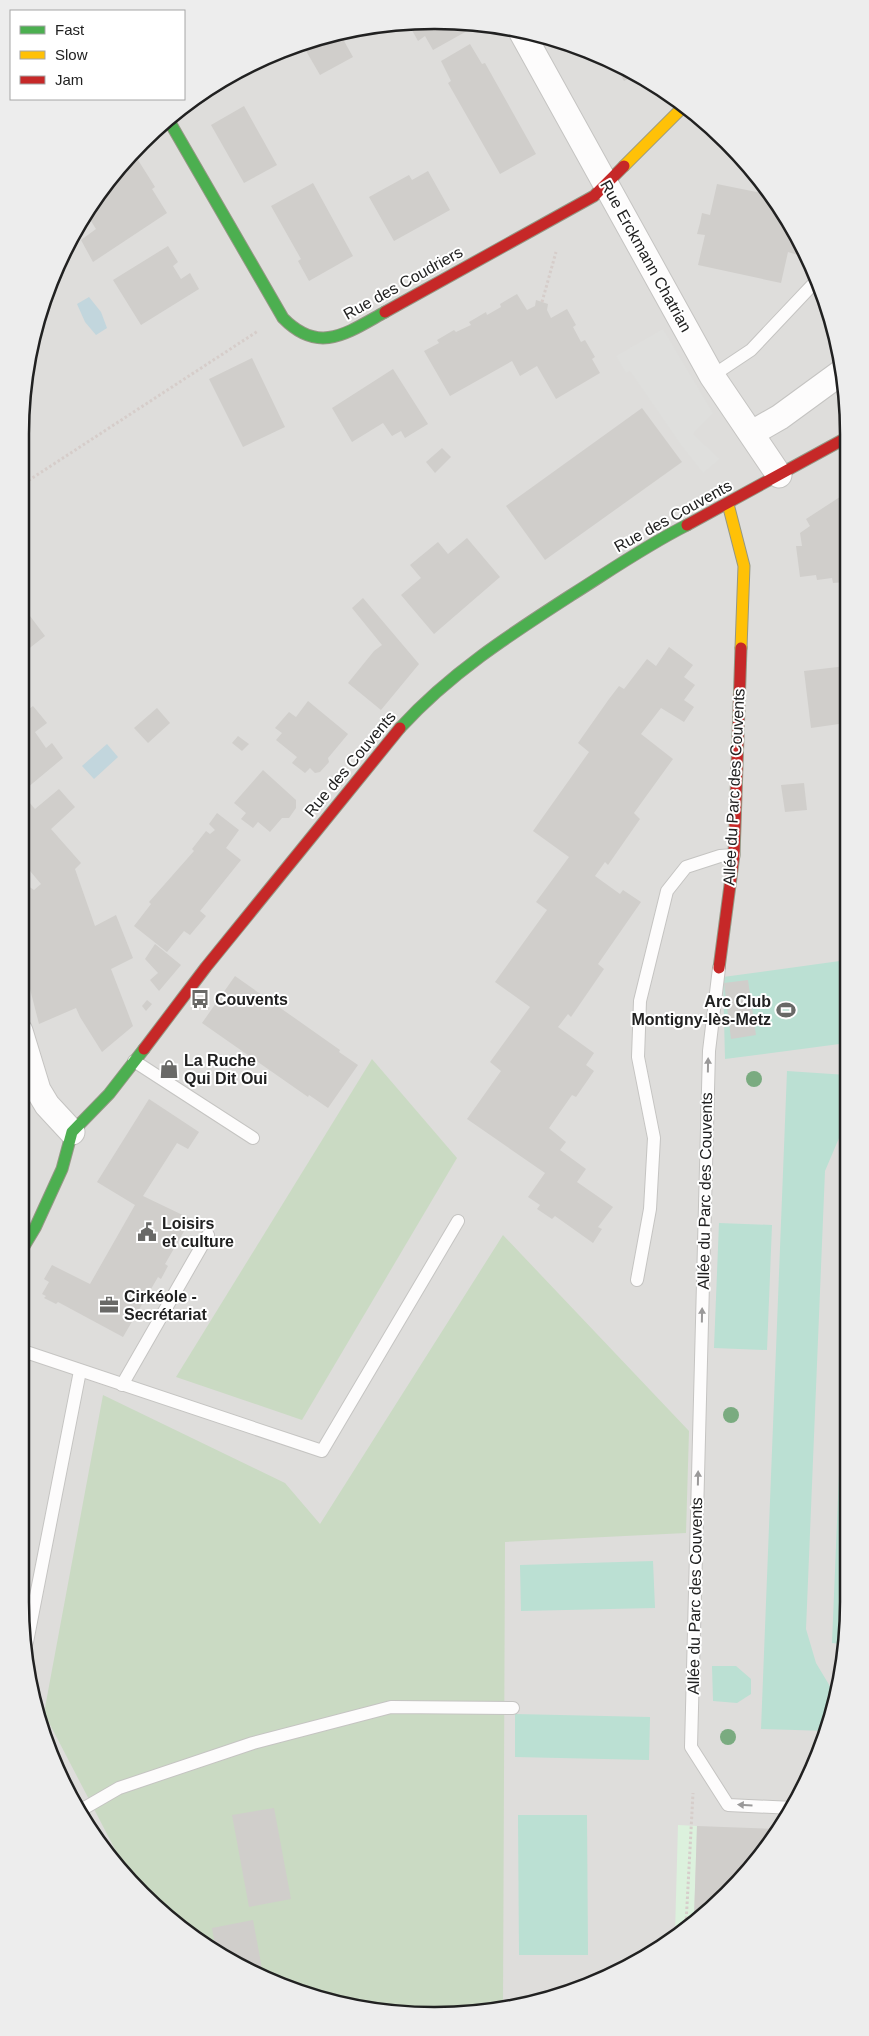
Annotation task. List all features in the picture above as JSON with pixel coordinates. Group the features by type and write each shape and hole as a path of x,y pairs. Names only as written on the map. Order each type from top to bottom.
{"street":[{"name":"Rue Erckmann Chatrian","path":"526,40 712,376 752,433 779,476"},
{"name":"Rue des Coudriers","path":"172,125 282,318 297,334 318,340 348,333 594,196 679,111"},
{"path":"752,433 780,417 836,376"},
{"name":"Rue des Couvents","path":"29,1239 36,1228 62,1169 72,1132 109,1094 206,967 382,749 422,704 463,668 552,607 657,540 728,504 840,441"},
{"name":"Allée du Parc des Couvents","path":"719,968 734,855 744,566 728,504"},
{"path":"29,1060 38,1090 47,1105 72,1132"}],"lane":[{"path":"712,376 751,350 812,286"},
{"path":"637,1280 650,1210 654,1138 638,1057 640,1001 667,891 686,867 720,856 734,855"},
{"name":"Allée du Parc des Couvents","path":"719,968 709,1051 691,1747 728,1804 784,1807"},
{"path":"134,1061 253,1138"},
{"path":"29,1353 322,1451 458,1221"},
{"path":"122,1385 208,1235"},
{"path":"30,1627 80,1371"},
{"path":"85,1808 119,1788 253,1743 391,1707 513,1708"}],"path":[{"path":"542,302 568,211"},
{"path":"29,480 262,328 282,318"},
{"path":"686,1920 694,1752"}],"shaded area":[{"path":"434,29 487,32 565,50 614,71 660,97 702,129 740,167 772,209 786,232 809,279 826,329 837,382 840,434 840,1601 837,1654 819,1732 786,1804 756,1849 740,1869 702,1907 660,1939 637,1953 590,1976 540,1993 487,2004 461,2006 434,2007 382,2004 304,1986 232,1953 209,1939 167,1907 129,1869 97,1827 83,1804 60,1757 43,1707 32,1654 29,1601 29,434 32,382 50,304 83,232 97,209 129,167 167,129 187,113 209,97 255,71 304,50 329,43 382,32 408,30"},
{"path":"89,297 101,312 107,328 96,335 85,322 77,304"},
{"path":"663,329 713,413 693,434 720,459 703,473 681,445 630,371 626,373 616,356"},
{"path":"107,744 118,757 94,779 82,766"}],"green space":[{"name":"Arc Club Montigny-lès-Metz","path":"840,961 840,1044 725,1059 723,977"},
{"path":"372,1059 457,1158 302,1420 176,1377"},
{"path":"787,1071 840,1075 840,1136 825,1171 806,1629 816,1663 831,1687 819,1731 761,1729"},
{"path":"719,1223 772,1225 767,1350 714,1348"},
{"path":"503,1235 689,1431 686,1533 505,1542 503,2001 487,2004 434,2007 382,2004 355,1999 304,1986 279,1976 232,1953 209,1939 167,1907 118,1856 45,1716 44,1712 103,1395 285,1483 320,1524"},
{"path":"840,1449 839,1628 838,1644 832,1643"},
{"path":"653,1561 655,1608 521,1611 520,1565"},
{"path":"712,1666 736,1666 751,1679 751,1694 737,1703 713,1701"},
{"path":"515,1714 650,1717 649,1760 515,1757"},
{"path":"518,1815 587,1815 588,1955 519,1955"},
{"path":"678,1825 697,1826 694,1913 675,1928"}],"building":[{"path":"412,30 467,31 433,50 425,36 418,41"},
{"path":"343,40 353,57 320,75 305,50"},
{"path":"470,44 482,64 485,63 536,154 500,174 448,83 451,81 441,61"},
{"path":"620,74 628,79 624,81"},
{"path":"244,106 277,165 244,183 211,125"},
{"path":"137,159 155,187 152,189 167,213 93,262 81,240 96,229 90,220 113,187"},
{"path":"428,171 450,210 394,241 369,197 409,175 412,180"},
{"path":"313,183 353,256 309,281 298,261 301,259 271,206"},
{"path":"717,184 760,193 786,232 798,255 788,252 781,283 698,265 705,235 697,234 702,213 710,215"},
{"path":"168,246 178,262 173,266 181,279 190,273 199,289 141,325 113,280"},
{"path":"517,294 527,310 535,306 536,300 548,304 547,310 551,318 567,309 576,325 573,327 581,342 585,340 595,357 592,359 600,373 556,399 537,366 520,376 512,361 450,396 424,351 439,343 437,340 454,330 456,332 471,325 469,322 486,312 487,315 501,307 500,304"},
{"path":"252,358 285,427 243,447 209,379"},
{"path":"393,369 428,424 405,438 401,431 392,436 383,423 352,442 332,408"},
{"path":"642,408 682,462 545,560 506,506"},
{"path":"442,448 451,457 435,473 426,462"},
{"path":"840,497 840,582 833,583 832,578 817,580 816,575 800,577 796,546 802,546 800,533 810,526 806,519"},
{"path":"467,538 500,577 434,634 401,595 421,578 410,565 438,542 448,554"},
{"path":"363,598 419,664 381,710 348,683 374,651 382,645 352,608"},
{"path":"29,615 45,636 29,649"},
{"path":"669,647 693,665 684,677 695,685 684,700 694,707 684,722 661,708 641,734 673,759 634,813 640,819 608,865 605,862 595,876 620,894 623,890 641,902 598,964 604,969 571,1017 568,1014 558,1027 594,1053 586,1065 594,1071 576,1097 572,1095 549,1128 566,1142 560,1150 586,1169 577,1182 613,1207 598,1227 602,1229 593,1243 555,1216 552,1219 537,1209 540,1205 528,1197 545,1173 467,1119 501,1071 490,1062 530,1007 495,982 547,910 536,902 569,857 533,831 589,752 578,743 609,699 619,686 624,689 647,659 656,666"},
{"path":"840,667 840,724 811,728 804,671"},
{"path":"308,701 348,734 328,758 329,762 320,772 315,773 310,768 305,773 292,763 297,757 276,740 282,733 275,728 289,712 296,717"},
{"path":"33,706 47,723 35,732 46,748 52,743 63,758 29,786 29,709"},
{"path":"157,708 170,723 148,743 134,728"},
{"path":"238,736 249,744 242,751 232,743"},
{"path":"263,770 296,800 296,808 289,818 282,818 270,832 258,822 253,828 241,819 246,813 234,803"},
{"path":"804,783 807,810 785,812 781,785"},
{"path":"59,789 75,807 51,829 81,863 75,869 95,926 116,915 133,958 111,969 133,1026 102,1052 76,1008 39,1024 29,985 29,887 34,890 41,884 29,870 29,802 35,809"},
{"path":"217,813 239,830 226,848 241,860 200,911 206,916 190,935 184,931 167,952 134,926 151,904 149,902 194,851 192,849 206,831 210,834 215,830 209,824"},
{"path":"155,944 181,965 159,991 150,980 158,973 145,959"},
{"path":"235,976 340,1050 339,1052 358,1065 328,1108 309,1095 308,1097 202,1023"},
{"path":"748,980 756,1035 731,1039 724,983"},
{"path":"147,1000 152,1004 146,1011 142,1006"},
{"path":"149,1099 199,1132 188,1149 177,1143 143,1196 191,1219 165,1264 168,1266 161,1279 158,1277 123,1337 58,1302 56,1304 44,1298 46,1296 42,1294 49,1282 44,1279 52,1265 90,1284 135,1205 97,1182"},
{"path":"274,1808 291,1899 249,1907 232,1815"},
{"path":"697,1826 771,1829 740,1869 694,1913"},
{"path":"253,1920 262,1968 214,1942 212,1928"}],"traffic: fast":[{"path":"172,125 283,318 296,329 309,336 321,338 346,333 385,312"},
{"path":"400,728 439,689 504,639 629,558 687,525"},
{"path":"29,1238 62,1169 72,1132 109,1094 144,1049"}],"traffic: slow":[{"path":"624,166 679,111"},
{"path":"728,504 744,566 741,648"}],"traffic: jam":[{"path":"385,312 594,196 624,166"},
{"path":"687,525 840,441"},
{"path":"719,968 734,855 741,648"},
{"path":"144,1049 206,967 400,728"}],"place":[{"name":"Couvents","path":"200,999"},
{"name":"Arc Club Montigny-lès-Metz","path":"786,1010"},
{"name":"La Ruche Qui Dit Oui","path":"169,1069"},
{"name":"Loisirs et culture","path":"147,1232"},
{"name":"Cirkéole - Secrétariat","path":"109,1305"}]}
